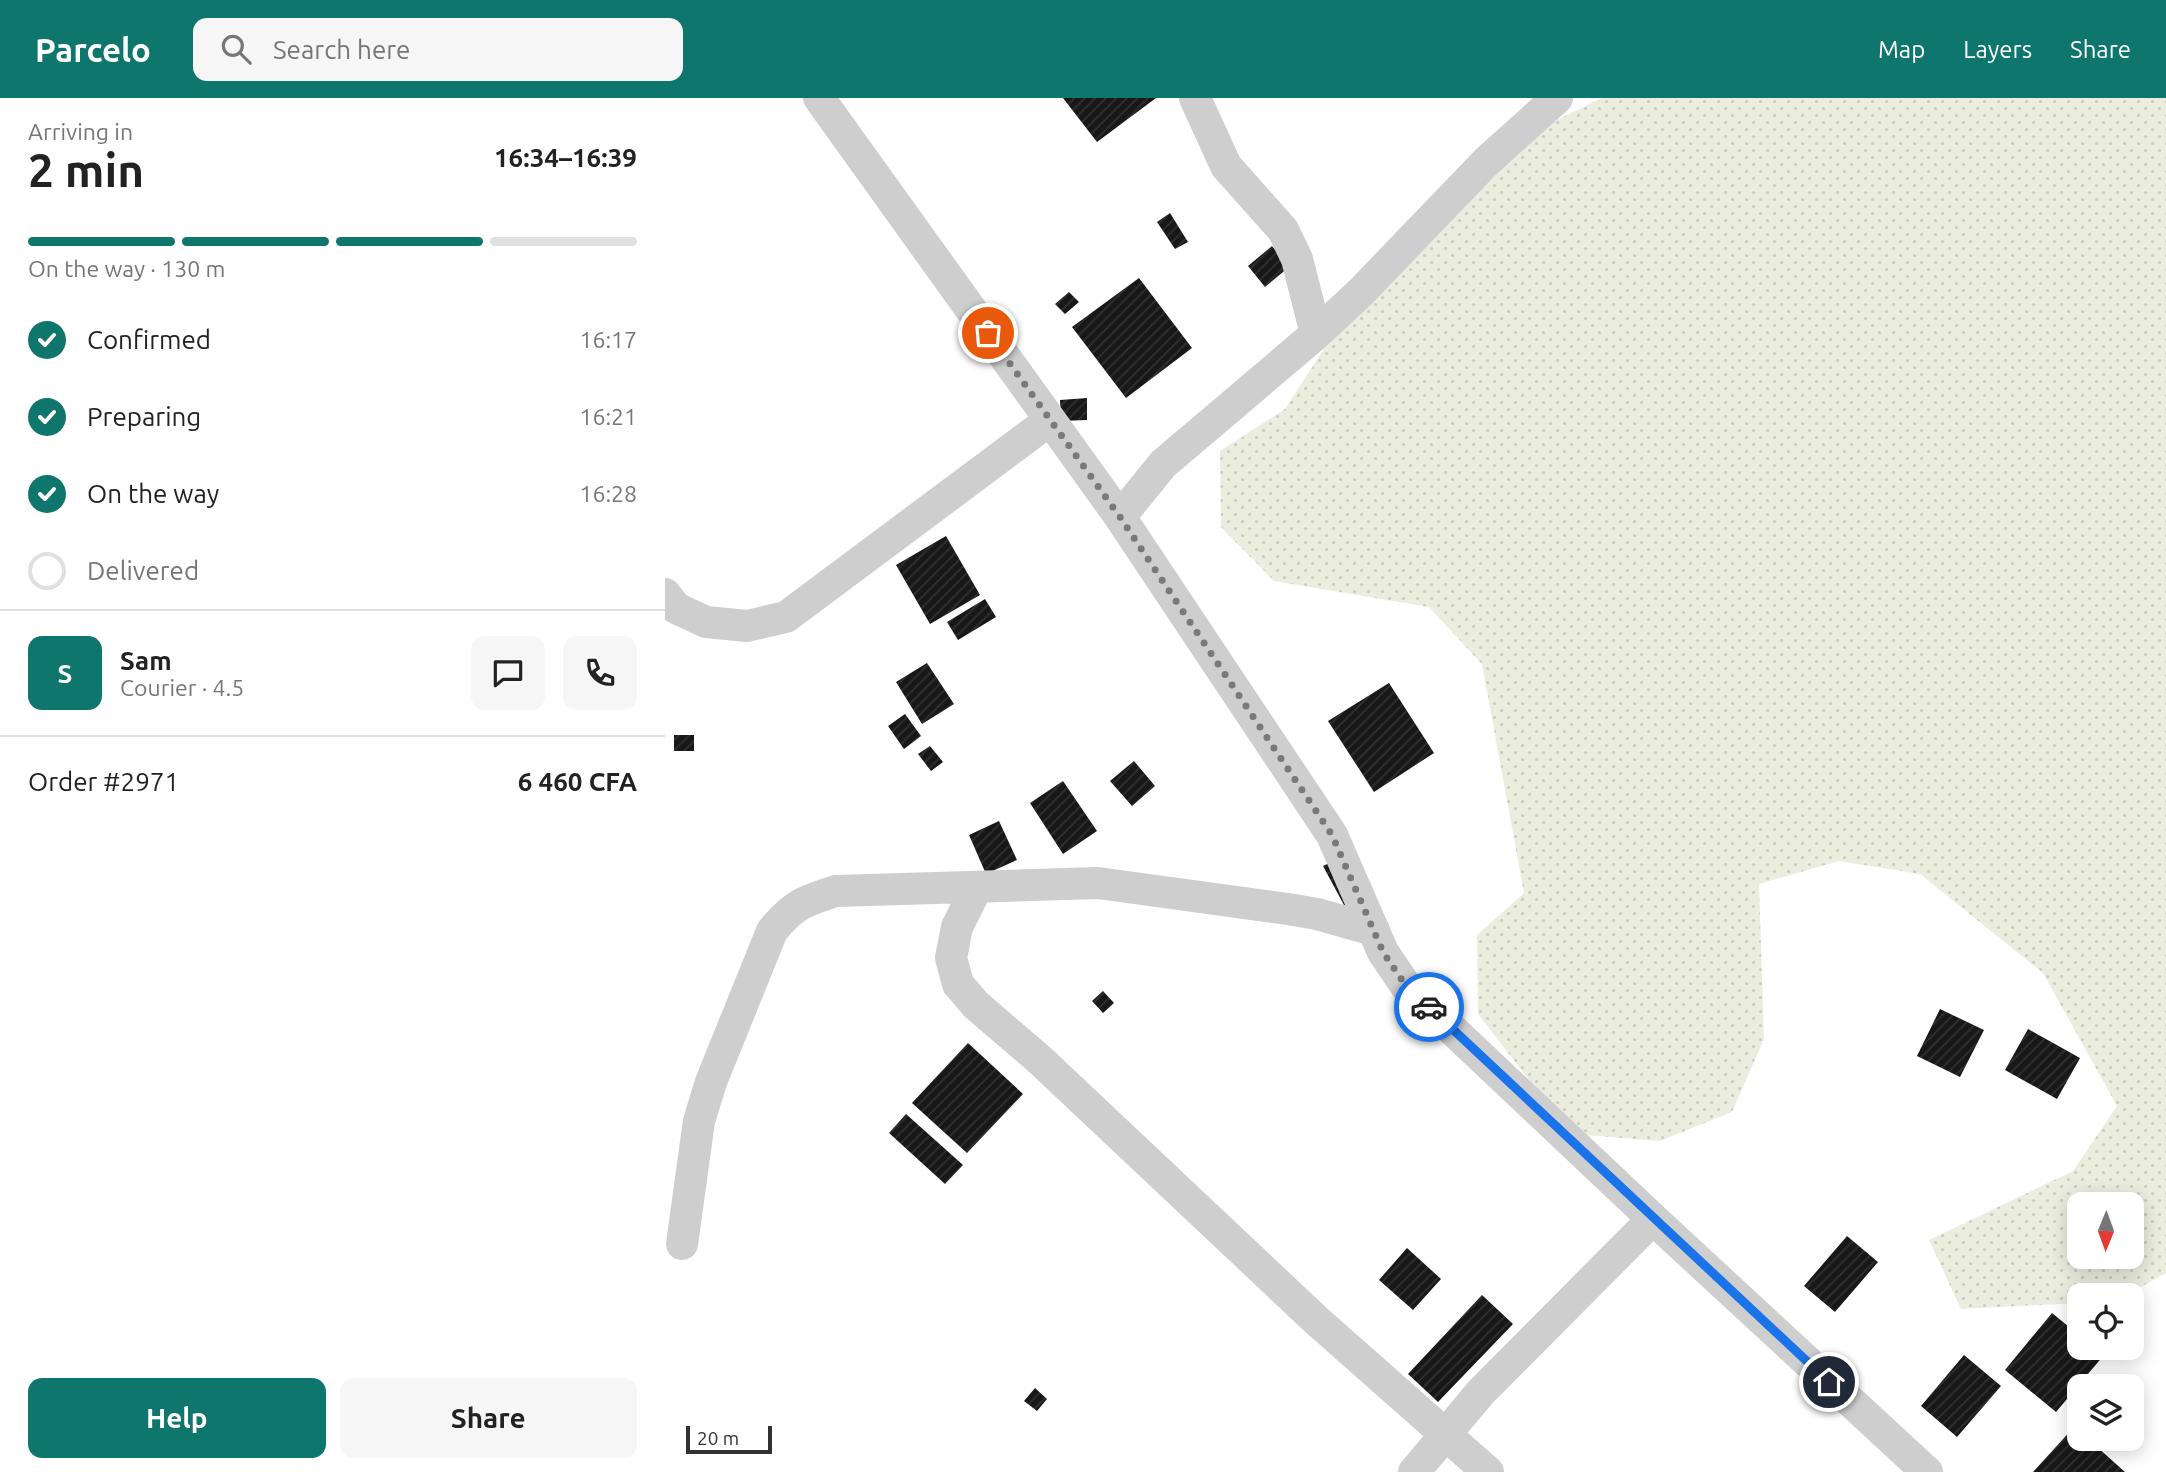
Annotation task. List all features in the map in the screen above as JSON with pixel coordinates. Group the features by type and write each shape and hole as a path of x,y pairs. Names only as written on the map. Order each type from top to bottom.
{"street":[{"path":"819,98 1120,517 1332,835 1383,952 1406,986 1927,1472"},
{"path":"1195,98 1226,166 1283,230 1297,259 1316,334"},
{"path":"1120,517 1174,454 1316,334 1361,292 1486,162 1557,98"},
{"path":"665,594 675,608 706,622 747,626 786,617 1050,420"},
{"path":"682,1244 699,1121 711,1082 772,931 788,911 810,899 836,891 1098,883 1288,909 1374,930"},
{"path":"977,887 957,927 951,958 958,984 976,1005 1040,1060 1316,1320 1488,1472"},
{"path":"1414,1472 1481,1392 1653,1219"}],"shaded area":[{"path":"1602,98 2166,98 2166,1273 2144,1285 2067,1283 2067,1304 1961,1309 1929,1240 2073,1171 2117,1106 2043,973 1920,874 1839,861 1759,884 1764,1039 1732,1112 1660,1141 1571,1134 1478,1014 1477,935 1524,893 1482,664 1429,607 1274,581 1221,527 1220,451 1285,409 1361,292 1532,132"}],"building":[{"path":"1063,98 1156,98 1097,142"},
{"path":"1170,213 1188,242 1175,249 1157,222"},
{"path":"1272,246 1289,267 1265,287 1248,266"},
{"path":"1139,278 1192,348 1126,398 1072,327"},
{"path":"1069,292 1079,302 1065,314 1055,304"},
{"path":"1087,398 1087,420 1061,421 1060,400"},
{"path":"946,536 980,595 930,624 896,565"},
{"path":"985,599 996,617 958,640 947,622"},
{"path":"927,663 954,704 922,724 896,682"},
{"path":"1389,683 1434,753 1374,792 1328,721"},
{"path":"905,714 921,736 904,749 888,726"},
{"path":"674,735 694,735 694,751 674,751"},
{"path":"930,746 943,762 931,771 918,754"},
{"path":"1134,761 1155,786 1132,806 1110,781"},
{"path":"1063,781 1097,831 1063,854 1030,803"},
{"path":"999,821 1017,860 986,874 969,835"},
{"path":"1331,862 1353,902 1345,907 1323,866"},
{"path":"1103,991 1114,1003 1103,1013 1092,1001"},
{"path":"1940,1009 1984,1030 1960,1077 1917,1056"},
{"path":"2028,1029 2080,1058 2057,1099 2005,1070"},
{"path":"968,1043 1023,1094 967,1153 912,1103"},
{"path":"906,1114 963,1165 945,1184 889,1133"},
{"path":"1847,1236 1878,1262 1835,1312 1804,1286"},
{"path":"1407,1248 1441,1279 1413,1310 1379,1280"},
{"path":"1482,1295 1513,1324 1438,1402 1408,1374"},
{"path":"2052,1313 2067,1325 2067,1360 2100,1360 2088,1374 2067,1374 2067,1399 2056,1412 2005,1370"},
{"path":"1964,1355 2001,1386 1957,1437 1921,1406"},
{"path":"1035,1388 1047,1399 1037,1411 1024,1401"},
{"path":"2067,1435 2067,1451 2102,1451 2125,1472 2033,1472"}],"way so far":[{"path":"988,333 1120,517 1332,835 1383,952 1406,986 1429,1007"}],"route":[{"path":"1429,1007 1829,1382"}]}
